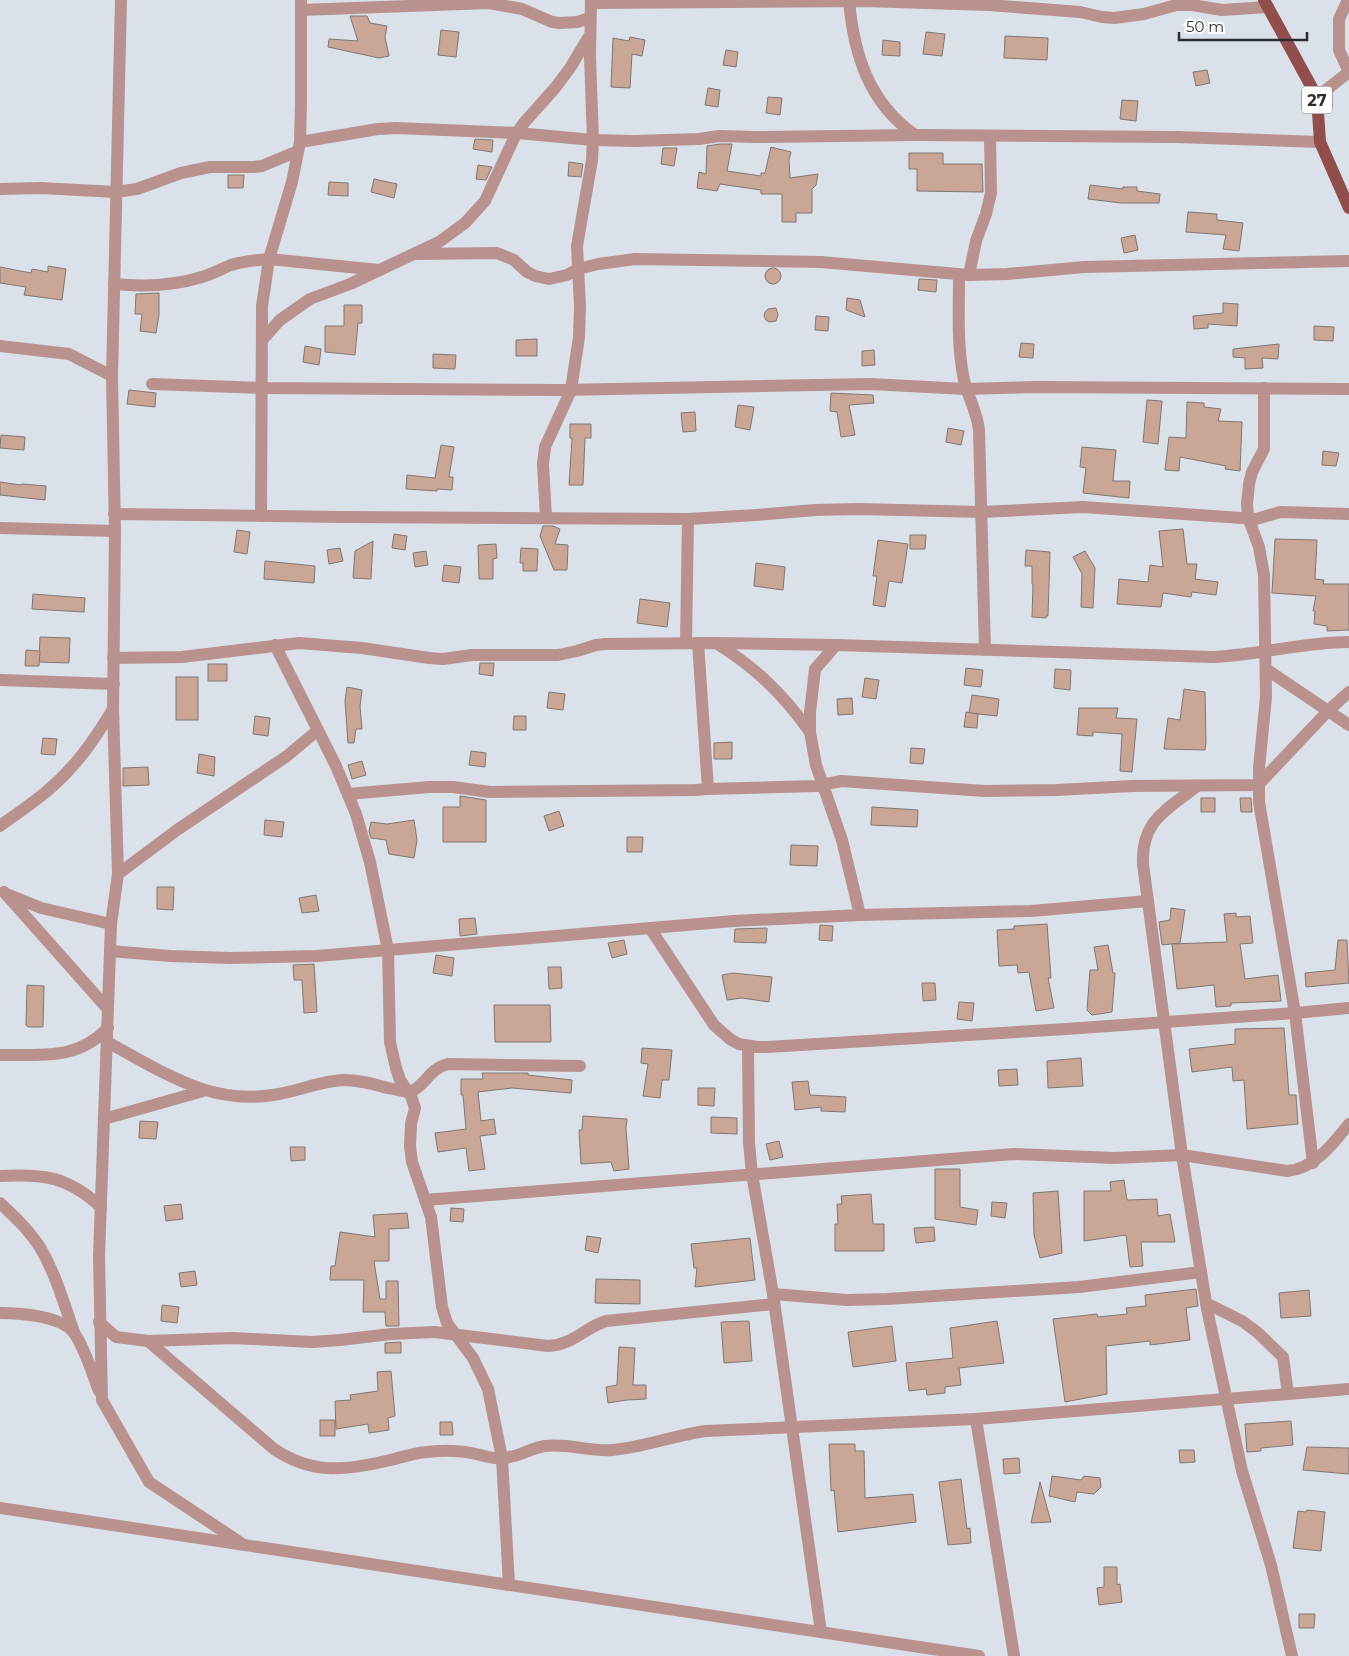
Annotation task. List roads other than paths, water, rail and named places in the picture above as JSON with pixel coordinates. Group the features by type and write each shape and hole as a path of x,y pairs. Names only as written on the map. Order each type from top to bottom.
{"main road":[{"name":"27","path":"1266,4 1317,97 1320,142 1349,208"}],"street":[{"path":"102,1400 99,1256 111,924 118,874 113,709 115,531 112,376 121,0"},
{"path":"546,518 543,464 545,447 571,390 579,337 578,235 592,160 593,140 591,1 884,0 1080,12 1114,18 1137,15 1176,5 1192,5 1222,10 1266,4"},
{"path":"1317,97 1349,72 1339,50 1339,19 1348,0"},
{"path":"849,1 855,41 860,60 872,89 894,118 915,135"},
{"path":"261,516 262,306 269,259 292,182 299,146 301,5 481,3 522,9 552,22 577,22 590,18"},
{"path":"263,339 280,320 310,299 350,284 415,254 453,233 485,201 517,133 570,68 590,35"},
{"path":"0,189 40,188 116,192 137,189 166,177 195,169 262,166 299,146 378,129 396,128 517,133 593,140 665,140 728,136 915,135 1176,137 1320,142"},
{"path":"985,650 979,430 975,409 966,389 960,359 964,275 986,214 991,193 990,136"},
{"path":"415,254 498,253 514,260 527,272 542,278 566,275 578,269 607,262 635,259 820,262 964,275 1016,274 1084,267 1349,261"},
{"path":"114,284 132,286 169,285 202,277 243,262 269,259 380,270"},
{"path":"0,346 69,354 112,376"},
{"path":"152,384 262,388 571,390 870,384 966,389 1037,387 1349,388"},
{"path":"1264,388 1264,449 1252,472 1247,504 1248,517 1259,547 1264,575 1266,669 1264,724 1258,785 1294,1014 1313,1163"},
{"path":"114,514 688,519 842,510 981,512 1083,507 1261,518 1280,512 1349,514"},
{"path":"688,519 692,643 708,788"},
{"path":"0,528 115,531"},
{"path":"113,658 182,657 299,643 362,648 418,657 443,658 472,655 558,655 605,644 692,643 836,645 1213,657 1238,656 1303,645 1349,642"},
{"path":"716,643 745,662 766,679 797,713 810,732"},
{"path":"275,645 336,766 364,838 370,862 388,950 390,1042 396,1068 407,1092 411,1096 415,1108 410,1135 412,1162 431,1216 442,1307 447,1323 473,1358 488,1389 502,1458 509,1585"},
{"path":"836,645 815,669 810,732 816,765 842,840 860,915"},
{"path":"1266,669 1349,725"},
{"path":"0,680 114,684"},
{"path":"348,794 435,786 490,792 695,790 822,785 841,781 985,791 1132,786 1258,785 1329,710 1349,692"},
{"path":"0,826 49,790 67,772 95,738 113,709"},
{"path":"118,874 177,830 287,756 318,730"},
{"path":"1197,786 1153,822 1148,831 1142,852 1182,1155 1206,1303 1242,1470 1271,1565 1292,1656"},
{"path":"2,891 42,908 111,924"},
{"path":"2,891 107,1008"},
{"path":"110,951 170,956 274,958 317,956 734,921 860,915 1031,911 1148,901"},
{"path":"650,928 714,1025 730,1039 748,1046 786,1046 1294,1014 1349,1008"},
{"path":"0,1055 72,1052 91,1042 108,1028"},
{"path":"107,1042 191,1086 226,1096 256,1097 291,1092 324,1082 357,1080 407,1092 418,1088 435,1069 448,1064 580,1066"},
{"path":"748,1046 749,1143 752,1174 773,1299 821,1632"},
{"path":"104,1119 203,1090"},
{"path":"425,1200 1014,1154 1114,1158 1182,1155 1296,1170 1313,1163 1349,1124"},
{"path":"0,1176 45,1176 60,1180 89,1196 101,1207"},
{"path":"0,1203 19,1220 41,1249 56,1279 74,1332 102,1400 149,1482 241,1543"},
{"path":"99,1322 116,1337 148,1341 233,1338 312,1342 414,1332 453,1333 557,1346 566,1344 589,1328 606,1321 773,1299 887,1299 1079,1288 1201,1272"},
{"path":"1206,1303 1242,1321 1258,1332 1283,1357 1288,1394"},
{"path":"0,1313 59,1321 74,1332"},
{"path":"148,1341 274,1449 307,1466 323,1469 339,1469 420,1453 441,1451 502,1458 513,1457 543,1447 568,1446 614,1450 685,1433 731,1429 976,1420 1349,1389"},
{"path":"976,1420 1014,1656"},
{"path":"0,1508 979,1656"}]}
